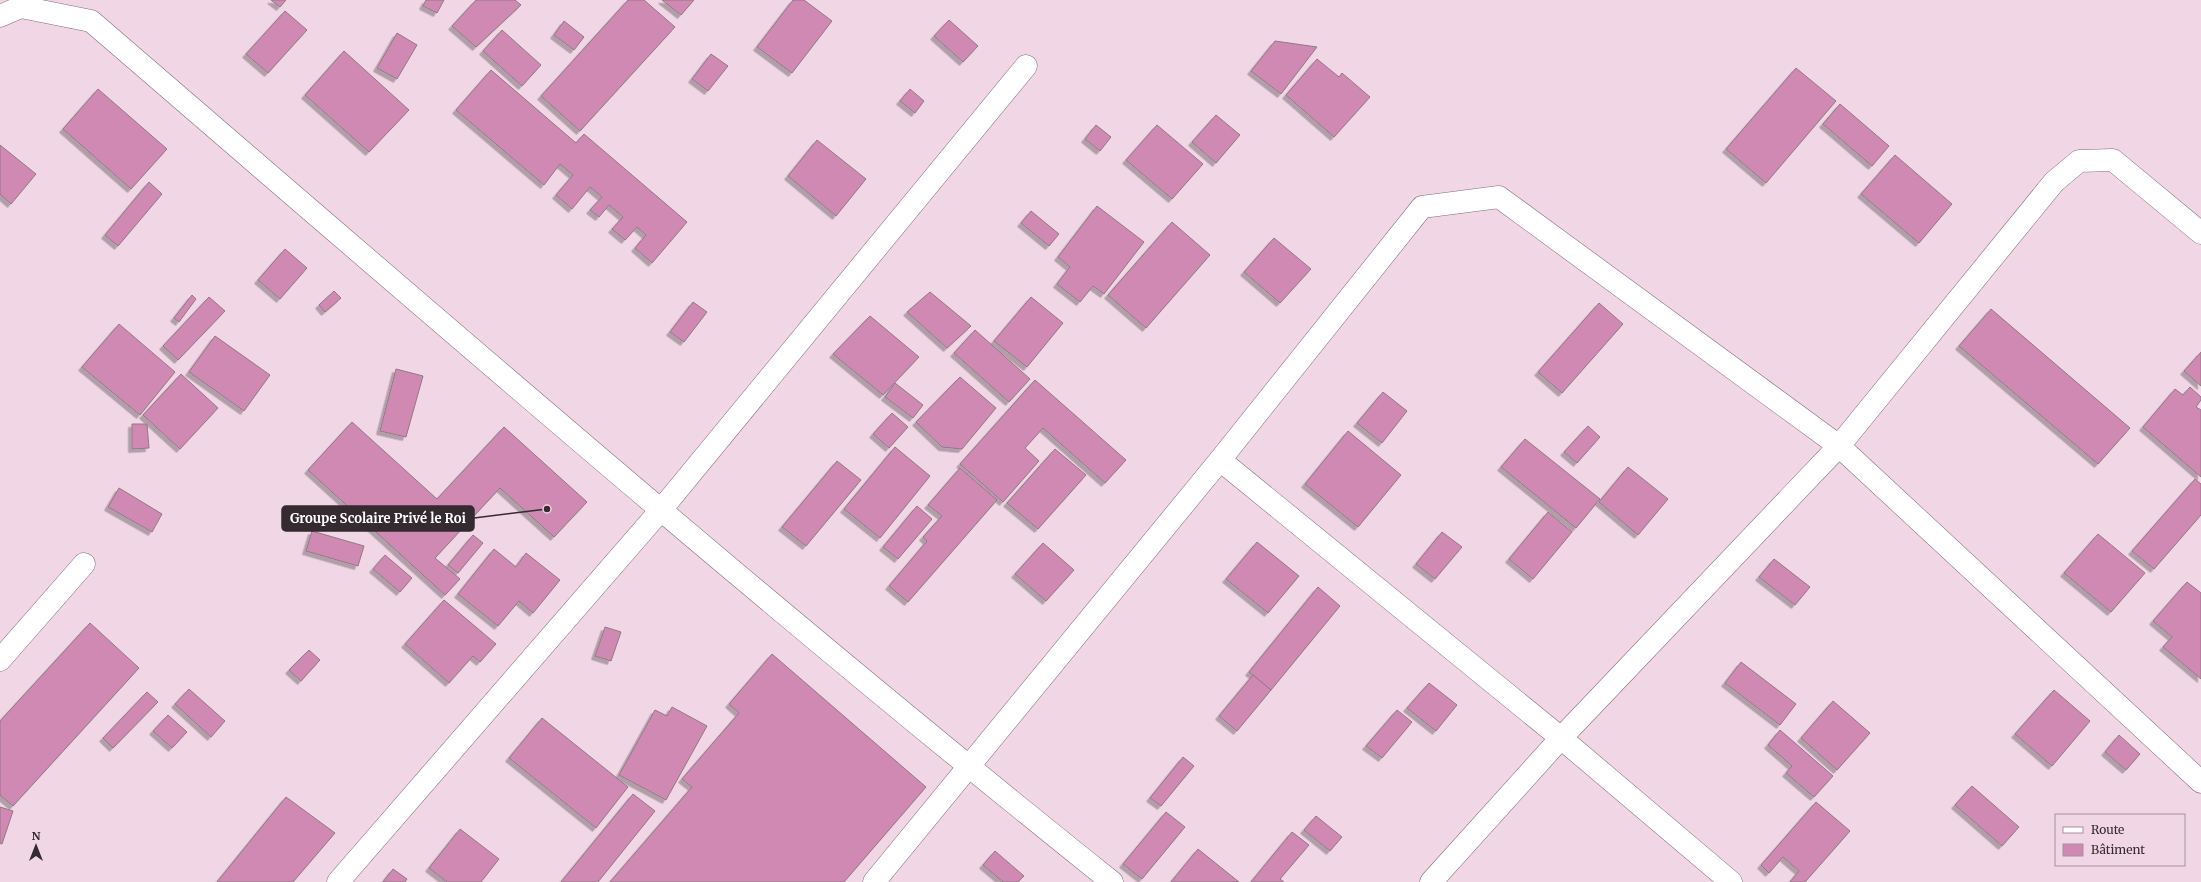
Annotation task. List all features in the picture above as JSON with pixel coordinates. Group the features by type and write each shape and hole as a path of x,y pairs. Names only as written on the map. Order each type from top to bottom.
{"street":[{"path":"0,16 21,7 91,21 660,511 969,768 1112,882"},
{"path":"338,882 660,511 1026,66"},
{"path":"1431,882 1561,738 1839,446 2054,182 2079,162 2113,160 2201,233"},
{"path":"874,882 1220,460 1422,206 1499,197 1839,446 2201,782"},
{"path":"1220,460 1561,738 1731,882"},
{"path":"0,660 84,564"}],"building":[{"path":"271,0 286,0 280,7"},
{"path":"426,0 444,0 437,13 423,6"},
{"path":"476,0 515,0 521,5 476,47 452,26"},
{"path":"628,0 644,0 675,27 580,131 541,96"},
{"path":"662,0 694,0 681,15"},
{"path":"793,0 804,0 832,21 792,73 757,47"},
{"path":"285,11 307,30 268,73 246,54"},
{"path":"949,20 978,46 963,62 934,36"},
{"path":"564,21 584,37 574,50 554,35"},
{"path":"502,30 541,65 522,86 483,51"},
{"path":"397,33 417,45 397,79 377,68"},
{"path":"1275,41 1317,47 1281,94 1251,71"},
{"path":"344,51 409,110 369,152 305,95"},
{"path":"711,54 728,66 708,91 692,79"},
{"path":"1317,59 1339,77 1342,73 1370,97 1334,137 1286,95"},
{"path":"1796,68 1836,101 1766,183 1726,149"},
{"path":"491,70 576,143 584,134 687,222 652,263 635,248 646,235 637,227 625,240 612,229 623,217 609,205 599,217 590,210 602,197 590,187 572,209 556,195 573,175 560,164 544,185 456,110"},
{"path":"98,89 167,149 131,189 63,129"},
{"path":"910,89 924,101 915,113 900,101"},
{"path":"1840,104 1889,146 1872,166 1823,124"},
{"path":"1216,115 1240,135 1216,163 1192,142"},
{"path":"1096,125 1111,137 1100,151 1085,139"},
{"path":"1157,125 1203,164 1172,199 1126,160"},
{"path":"817,140 866,179 836,216 788,176"},
{"path":"0,145 36,174 11,204 0,194"},
{"path":"1895,155 1952,204 1919,243 1861,194"},
{"path":"149,182 162,194 118,246 105,235"},
{"path":"1097,206 1144,242 1104,294 1093,286 1080,302 1057,284 1070,267 1058,257"},
{"path":"1031,211 1059,234 1049,246 1021,223"},
{"path":"1172,222 1210,255 1146,328 1108,295"},
{"path":"1274,238 1311,269 1280,303 1244,272"},
{"path":"285,249 307,268 280,299 258,280"},
{"path":"334,291 341,298 325,312 319,305"},
{"path":"930,292 971,326 947,348 907,312"},
{"path":"192,295 196,299 179,322 174,318"},
{"path":"209,297 225,311 178,360 163,346"},
{"path":"1031,297 1063,323 1027,367 994,341"},
{"path":"693,302 707,312 684,342 670,332"},
{"path":"1599,303 1623,324 1562,393 1538,372"},
{"path":"1991,309 2130,428 2098,464 1959,346"},
{"path":"870,316 919,357 883,395 833,354"},
{"path":"119,324 175,372 140,415 82,367"},
{"path":"975,330 1030,379 1009,402 954,353"},
{"path":"215,336 270,375 244,411 189,372"},
{"path":"2201,352 2201,386 2184,371"},
{"path":"396,369 423,376 406,437 380,431"},
{"path":"181,374 218,408 180,449 143,415"},
{"path":"960,377 996,408 962,449 942,447 916,422"},
{"path":"1035,380 1126,460 1105,483 1043,428 1025,448 1039,461 1003,502 960,464"},
{"path":"895,383 923,405 913,418 885,397"},
{"path":"2190,387 2201,397 2201,400 2196,407 2201,410 2201,477 2143,427 2175,389 2183,395"},
{"path":"1383,392 1407,411 1382,443 1357,423"},
{"path":"892,413 908,427 889,448 873,434"},
{"path":"352,422 437,499 504,427 587,502 554,537 500,488 435,558 460,579 445,595 308,470"},
{"path":"132,424 147,424 149,448 132,449"},
{"path":"1588,426 1600,437 1577,463 1564,452"},
{"path":"1348,431 1401,475 1358,527 1305,484"},
{"path":"1525,439 1600,499 1576,528 1501,467"},
{"path":"895,447 930,476 880,538 844,509"},
{"path":"1055,449 1086,475 1038,529 1007,503"},
{"path":"837,461 861,480 806,546 782,527"},
{"path":"1628,467 1668,499 1638,535 1599,502"},
{"path":"960,468 997,500 908,602 889,586 927,541 923,537 942,516 928,505"},
{"path":"2195,479 2201,484 2201,515 2154,569 2132,551"},
{"path":"119,488 162,514 152,532 108,507"},
{"path":"917,506 932,519 898,559 883,547"},
{"path":"1548,512 1572,532 1533,579 1509,559"},
{"path":"312,531 364,546 358,566 306,551"},
{"path":"1442,532 1462,547 1435,579 1416,564"},
{"path":"2098,534 2145,573 2111,612 2064,573"},
{"path":"473,535 483,543 458,573 448,565"},
{"path":"1257,542 1299,576 1268,613 1226,579"},
{"path":"1043,543 1074,570 1046,601 1015,574"},
{"path":"494,549 516,567 526,553 560,580 533,613 519,601 498,626 458,594"},
{"path":"385,555 412,578 400,592 373,569"},
{"path":"1774,559 1810,587 1795,605 1759,577"},
{"path":"2187,582 2201,593 2201,679 2163,647 2172,637 2153,621"},
{"path":"1318,587 1340,606 1271,690 1249,672"},
{"path":"444,600 496,644 480,662 473,656 449,683 405,644"},
{"path":"90,623 139,668 13,806 0,795 0,721"},
{"path":"605,627 621,632 611,661 595,656"},
{"path":"309,650 320,660 301,681 289,670"},
{"path":"772,654 926,787 844,882 610,882 692,787 682,779 739,713 729,704"},
{"path":"1741,662 1796,704 1780,725 1725,683"},
{"path":"1253,675 1271,690 1237,731 1219,716"},
{"path":"1429,683 1457,705 1436,731 1407,708"},
{"path":"189,689 225,721 211,737 175,704"},
{"path":"2054,690 2090,721 2052,766 2015,734"},
{"path":"147,692 158,702 113,748 103,738"},
{"path":"1833,701 1870,733 1837,770 1801,738"},
{"path":"672,707 707,726 666,800 619,775 655,710 667,716"},
{"path":"1397,710 1412,722 1382,758 1366,746"},
{"path":"168,715 187,732 172,748 153,731"},
{"path":"542,718 628,787 596,828 509,758"},
{"path":"1780,730 1833,776 1814,797 1786,773 1792,766 1768,745"},
{"path":"2119,735 2140,754 2126,770 2105,752"},
{"path":"1183,757 1194,766 1161,806 1150,798"},
{"path":"1972,786 2019,827 2002,846 1955,805"},
{"path":"633,794 655,811 598,882 561,882"},
{"path":"286,797 335,833 293,882 217,882"},
{"path":"1816,802 1850,831 1805,882 1790,882 1799,871 1783,857 1769,873 1761,865"},
{"path":"0,807 13,811 2,844 0,843"},
{"path":"1166,812 1185,827 1142,879 1123,864"},
{"path":"1316,816 1342,837 1330,851 1304,830"},
{"path":"460,829 499,859 481,882 447,882 429,868"},
{"path":"1292,832 1309,845 1280,879 1284,882 1251,882"},
{"path":"1198,849 1239,882 1171,882"},
{"path":"995,851 1024,876 1018,882 1003,882 983,865"},
{"path":"393,869 407,879 405,882 383,882"}],"place":[{"name":"Groupe Scolaire Privé le Roi","path":"547,509"}]}
